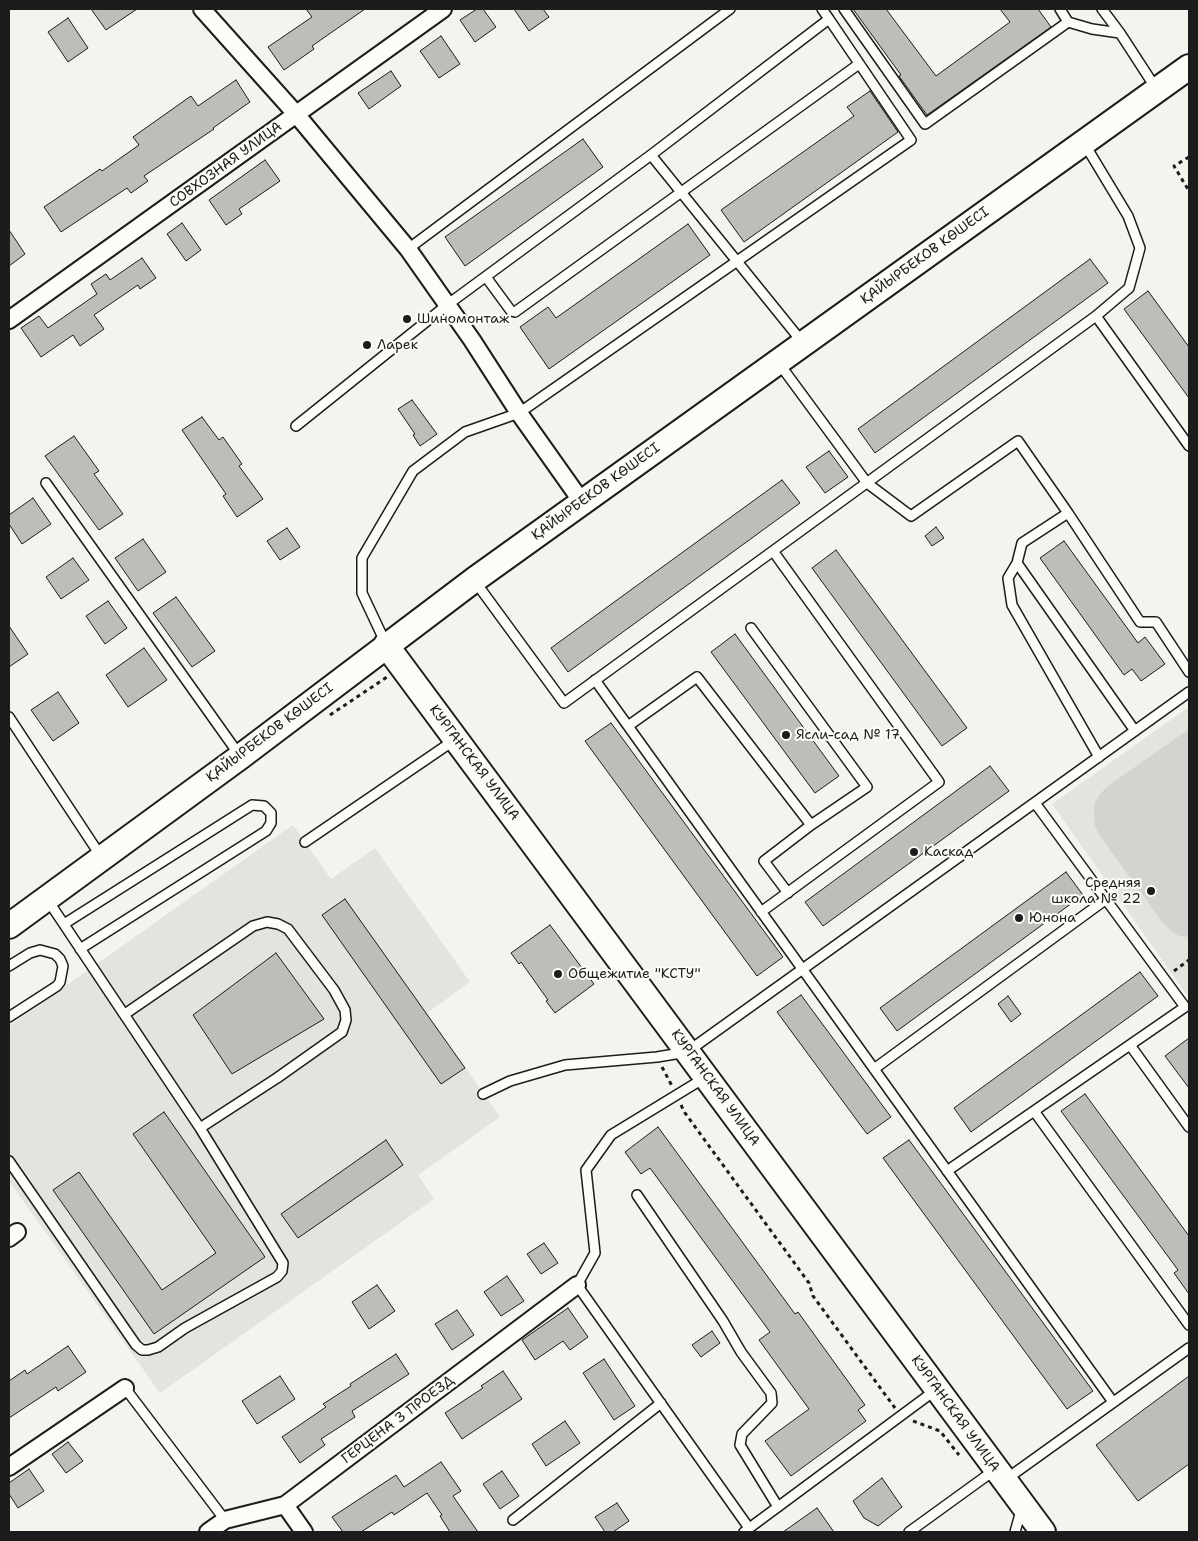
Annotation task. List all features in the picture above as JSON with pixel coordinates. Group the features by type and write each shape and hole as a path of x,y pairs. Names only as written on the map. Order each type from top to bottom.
{"main road":[{"name":"ҚАЙЫРБЕКОВ КӨШЕСІ","path":"9,926 240,757 474,580 1189,67"},
{"name":"КУРГАНСКАЯ УЛИЦА","path":"386,645 937,1389 993,1476 1022,1505 1043,1532"}],"street":[{"path":"202,9 296,114 408,249 582,502"},
{"name":"СОВХОЗНАЯ УЛИЦА","path":"9,320 442,9"},
{"name":"ГЕРЦЕНА 3 ПРОЕЗД","path":"208,1532 225,1520 285,1505 577,1285"},
{"path":"9,1467 125,1388"},
{"path":"285,1505 304,1532"}],"lane":[{"path":"408,249 730,9"},
{"path":"386,645 362,593 362,558 413,470 465,432 519,413 911,140 822,9"},
{"path":"844,9 925,124 1068,22"},
{"path":"1060,9 1068,22 1092,29 1120,33"},
{"path":"1102,9 1158,90"},
{"path":"296,426 447,305 651,155 829,19"},
{"path":"486,277 511,311 515,312 860,64"},
{"path":"474,580 564,703 1096,316 1129,288 1140,248 1128,216 1084,142"},
{"path":"651,155 804,343"},
{"path":"1096,316 1189,446"},
{"path":"778,362 867,483 911,516 1018,441 1140,622 1156,622 1189,672"},
{"path":"46,484 240,757"},
{"path":"1068,513 1022,543 1017,563 1008,578 1012,605 1099,757"},
{"path":"761,912 939,782 773,551"},
{"path":"1017,563 1135,731"},
{"path":"751,628 867,787 811,825 764,861 788,892"},
{"path":"628,726 697,677 811,825"},
{"path":"595,680 1114,1402"},
{"path":"483,1094 510,1081 565,1065 658,1057 688,1052 1189,692"},
{"path":"9,717 102,858"},
{"path":"305,842 456,738"},
{"path":"948,1171 1185,1007 1035,803"},
{"path":"64,924 252,805 264,806 271,813 271,823 266,832 80,949"},
{"path":"9,1160 136,1345 142,1350 158,1347 185,1328 277,1277 282,1271 283,1263 200,1128 47,899"},
{"path":"874,1069 1105,900"},
{"path":"125,1014 253,926 267,922 278,924 288,929 334,990 345,1010 346,1020 342,1032 277,1078 200,1128"},
{"path":"9,966 30,953 40,950 55,954 63,966 60,982 57,986 9,1017"},
{"path":"1130,1045 1189,1127"},
{"path":"706,1077 611,1135 586,1170 595,1253 577,1285 747,1530 937,1389"},
{"path":"1034,1111 1189,1325"},
{"path":"637,1195 723,1320 741,1352 771,1393 772,1403 742,1434 740,1445 778,1507"},
{"path":"909,1532 993,1476 1114,1402 1189,1348"},
{"path":"125,1388 225,1520"},
{"path":"513,1520 660,1403"},
{"path":"1015,1532 1022,1505"}],"path":[{"path":"1189,157 1174,166 1189,191"},
{"path":"1164,978 1189,960"},
{"path":"658,1057 685,1112 809,1283 813,1296 900,1416 940,1431 993,1476"}],"shaded area":[{"name":"Средняя школа № 22","path":"1189,707 1189,998 1052,804"},
{"name":"Средняя школа № 22","path":"1189,729 1189,937 1179,936 1162,922 1100,836 1095,826 1094,814 1095,803 1108,786"},
{"path":"293,825 331,879 375,848 470,982 427,1013 500,1117 418,1175 434,1199 160,1393 9,1181 9,1026"}],"building":[{"path":"91,9 137,9 106,30"},
{"path":"306,9 365,9 312,46 314,49 284,70 268,47 312,17"},
{"path":"477,9 483,9 496,27 475,42 460,20"},
{"path":"514,9 543,9 549,17 529,31"},
{"path":"853,9 886,9 936,76 1010,22 1000,9 1038,9 1051,27 927,115 899,76 901,75"},
{"path":"68,18 88,48 68,62 48,32"},
{"path":"441,36 460,64 439,78 420,51"},
{"path":"391,71 401,86 369,109 358,93"},
{"path":"236,80 250,102 214,129 144,176 148,181 131,193 127,188 61,232 44,207 100,169 102,171 139,145 133,137 191,96 198,106"},
{"path":"870,91 898,132 744,242 721,210 854,116 847,107"},
{"path":"583,139 603,167 465,266 445,237"},
{"path":"265,160 280,181 239,209 242,214 226,225 209,200"},
{"path":"182,223 201,250 186,261 167,234"},
{"path":"688,224 710,255 549,369 520,327 548,307 556,318"},
{"path":"9,230 25,254 9,266"},
{"path":"142,258 156,278 140,289 138,285 94,315 104,329 80,346 73,335 41,357 21,328 39,316 48,328 97,294 91,284 106,274 110,280"},
{"path":"1090,259 1108,283 875,453 858,429"},
{"path":"1148,291 1189,347 1189,398 1124,309"},
{"path":"412,400 437,434 420,446 413,435 415,434 398,409"},
{"path":"202,417 219,440 223,437 242,464 239,466 263,499 237,517 223,496 226,494 182,430"},
{"path":"74,436 99,471 94,474 123,514 99,530 45,456"},
{"path":"829,451 848,477 825,493 806,467"},
{"path":"782,480 800,503 568,672 551,648"},
{"path":"33,498 51,524 22,544 9,524 9,515"},
{"path":"936,527 944,538 932,546 925,536"},
{"path":"287,528 300,547 280,560 267,541"},
{"path":"143,539 166,572 138,591 115,558"},
{"path":"1064,541 1138,643 1145,637 1165,664 1141,681 1132,669 1124,675 1040,558"},
{"path":"836,550 967,728 942,746 812,568"},
{"path":"73,558 89,580 61,599 46,577"},
{"path":"176,597 215,651 192,667 153,613"},
{"path":"108,601 127,628 105,644 86,616"},
{"path":"9,626 28,654 9,667"},
{"path":"735,634 839,776 815,793 711,652"},
{"path":"144,648 167,680 128,707 106,675"},
{"path":"58,692 79,723 53,741 31,710"},
{"path":"611,723 783,957 757,976 585,741"},
{"path":"990,766 1009,791 823,926 805,902"},
{"path":"1066,872 1083,895 897,1031 880,1008"},
{"path":"345,899 465,1068 441,1084 322,915"},
{"name":"Общежитие \"КСТУ\"","path":"550,925 594,984 555,1013 521,962 519,964 511,953"},
{"path":"276,953 324,1019 232,1074 193,1015"},
{"path":"1140,972 1158,996 971,1132 954,1108"},
{"path":"801,995 891,1117 867,1134 777,1012"},
{"path":"1008,996 1021,1014 1011,1022 998,1004"},
{"path":"1189,1038 1189,1088 1165,1056"},
{"path":"1085,1094 1189,1236 1189,1294 1174,1273 1178,1270 1061,1111"},
{"path":"164,1112 265,1257 154,1334 53,1190 79,1172 162,1290 216,1253 133,1134"},
{"path":"658,1127 795,1314 798,1312 865,1405 858,1410 866,1421 791,1476 765,1441 809,1409 759,1340 770,1332 650,1168 641,1174 625,1152"},
{"path":"386,1140 403,1165 298,1238 281,1214"},
{"path":"909,1140 1093,1391 1067,1409 883,1158"},
{"path":"544,1243 558,1263 541,1274 527,1254"},
{"path":"507,1276 524,1301 501,1316 484,1292"},
{"path":"377,1285 395,1311 369,1329 352,1302"},
{"path":"568,1308 588,1337 570,1350 563,1341 535,1360 522,1340"},
{"path":"457,1310 474,1335 452,1350 435,1324"},
{"path":"712,1331 720,1343 701,1357 692,1345"},
{"path":"68,1346 86,1372 58,1391 56,1387 9,1418 9,1381 25,1370 27,1374"},
{"path":"396,1354 409,1374 352,1411 355,1417 321,1439 325,1445 300,1463 282,1437 326,1407 323,1404 351,1386 350,1384"},
{"path":"604,1359 635,1406 614,1420 583,1373"},
{"path":"503,1371 522,1399 462,1439 445,1413 483,1388 481,1386"},
{"path":"280,1376 295,1399 257,1424 242,1401"},
{"path":"1189,1376 1189,1464 1138,1501 1096,1445"},
{"path":"565,1421 580,1443 546,1466 532,1444"},
{"path":"68,1442 83,1461 66,1473 52,1454"},
{"path":"441,1462 461,1491 453,1496 478,1532 450,1532 440,1516 442,1515 427,1493 394,1515 392,1512 361,1532 343,1532 332,1517 396,1475 404,1487"},
{"path":"29,1469 44,1491 18,1508 9,1494 9,1483"},
{"path":"502,1471 519,1496 500,1509 483,1484"},
{"path":"882,1478 902,1507 878,1526 864,1518 853,1501"},
{"path":"617,1503 629,1521 613,1532 605,1532 595,1517"},
{"path":"817,1508 834,1532 783,1532"}],"place":[{"name":"Шиномонтаж","path":"407,319"},
{"name":"Ларек","path":"367,345"},
{"name":"Ясли-сад № 17","path":"786,735"},
{"name":"Каскад","path":"914,852"},
{"name":"Средняя школа № 22","path":"1151,891"},
{"name":"Юнона","path":"1019,918"},
{"name":"Общежитие \"КСТУ\"","path":"558,974"}]}
